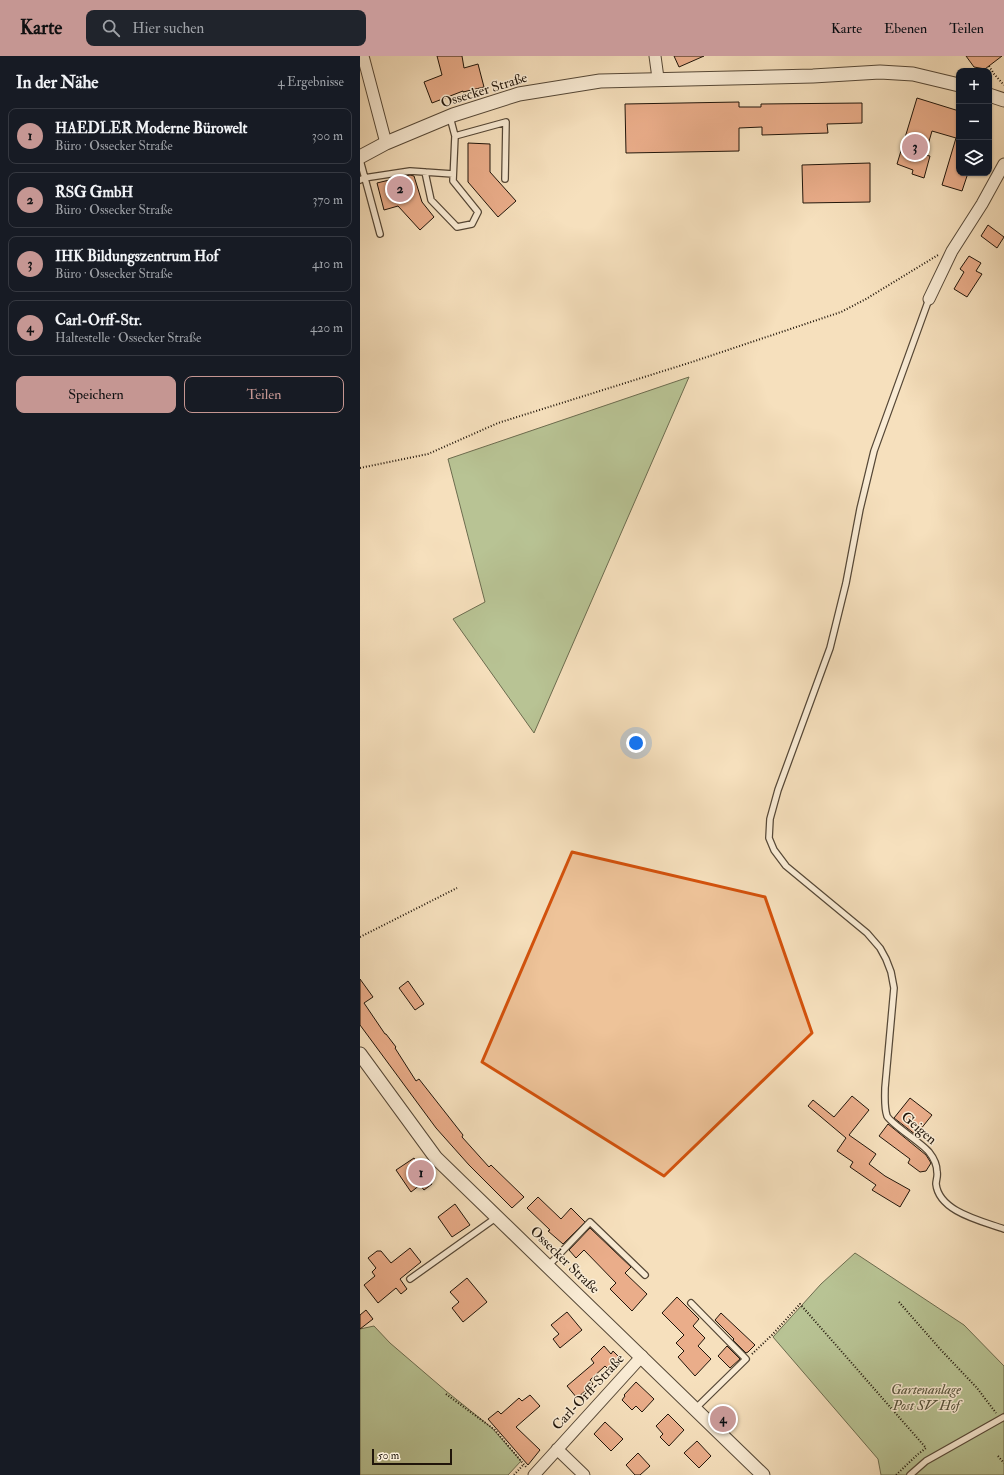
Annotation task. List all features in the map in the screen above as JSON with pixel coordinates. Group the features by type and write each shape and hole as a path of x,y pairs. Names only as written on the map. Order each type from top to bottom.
{"street":[{"path":"364,56 386,143"},
{"path":"655,56 658,78"},
{"name":"Ossecker Straße","path":"360,157 386,143 450,116 519,94 600,81 658,78 894,73 913,74 956,85"},
{"path":"992,96 1004,100"},
{"path":"929,299 952,251 982,204 1004,164"},
{"name":"Ossecker Straße","path":"360,1054 436,1158 642,1356 763,1475"},
{"name":"Carl-Orff-Straße","path":"532,1473 557,1449 642,1356"},
{"name":"Carl-Orff-Straße","path":"557,1449 584,1475"}],"lane":[{"path":"425,172 431,200 456,227 472,224 478,212 454,181 455,136 450,116"},
{"path":"455,136 506,122 505,179"},
{"path":"360,160 362,179 380,234"},
{"path":"362,179 410,171 453,174"},
{"name":"Geigen","path":"929,299 874,451 860,509 846,583 830,648 778,790 770,819 769,838 774,850 786,866 867,933 886,959 891,972 894,988 886,1076 885,1103 888,1117 929,1152 938,1171 936,1181 937,1191 942,1198 959,1214 1004,1229"},
{"path":"410,1279 497,1217"},
{"path":"548,1266 590,1222 645,1275"},
{"path":"690,1303 746,1359 695,1409"},
{"path":"910,1475 926,1461 1002,1418"}],"path":[{"path":"989,66 1004,85"},
{"path":"360,468 428,454 498,423 685,365 841,312 866,299 945,251 952,251"},
{"path":"360,937 457,888"},
{"path":"899,1302 940,1349 977,1388 1002,1418"},
{"path":"746,1359 772,1335 800,1304 926,1448 916,1455 896,1475"},
{"path":"446,1394 495,1430 523,1465 532,1473"},
{"path":"998,1456 1004,1463"},
{"path":"514,1475 523,1465"}],"highlighted area":[{"path":"572,852 765,897 812,1033 664,1176 482,1062"}],"green space":[{"path":"689,377 534,733 453,619 485,602 448,459"},
{"name":"Gartenanlage Post SV Hof","path":"855,1253 964,1325 1004,1366 1004,1475 881,1475 878,1459 773,1337 821,1284"},
{"path":"374,1326 390,1343 492,1428 521,1461 508,1475 360,1475 360,1329"}],"building":[{"path":"437,56 462,56 464,68 478,64 484,87 463,91 432,103 424,82 442,75"},
{"path":"674,56 704,56 679,67"},
{"path":"966,56 1002,56 986,68 974,67"},
{"path":"917,98 956,110 956,138 932,131 925,155 930,156 924,178 912,174 913,170 897,164"},
{"path":"739,102 739,107 761,107 761,104 862,103 862,123 827,124 828,133 762,135 762,127 739,128 739,151 626,153 625,104"},
{"path":"956,138 956,176 967,176 962,191 942,185"},
{"path":"468,143 490,144 490,172 516,201 498,217 468,182"},
{"path":"870,163 870,202 803,203 802,165"},
{"path":"410,175 414,176 422,202 434,217 420,230 398,206 384,210 377,183"},
{"path":"988,225 1004,237 997,248 981,236"},
{"path":"969,256 981,263 976,271 982,274 967,297 954,289 964,272 960,269"},
{"path":"360,979 373,997 364,1003 385,1034 396,1047 395,1048 416,1081 419,1079 463,1135 462,1137 489,1167 491,1165 524,1197 512,1208 469,1165 436,1128 360,1025"},
{"path":"408,981 424,1004 415,1010 399,988"},
{"path":"852,1096 869,1110 849,1135 876,1154 869,1164 885,1176 910,1190 900,1207 872,1190 876,1185 850,1167 853,1162 837,1151 846,1138 808,1106 813,1100 834,1117"},
{"path":"910,1098 932,1115 916,1135 894,1118"},
{"path":"888,1124 926,1155 931,1163 926,1171 920,1172 908,1163 910,1159 879,1136"},
{"path":"414,1158 432,1184 424,1190 420,1185 411,1192 396,1170"},
{"path":"538,1197 561,1219 571,1208 585,1222 563,1244 548,1231 550,1230 527,1208"},
{"path":"455,1204 470,1225 452,1237 438,1217"},
{"path":"590,1228 631,1267 625,1273 647,1294 632,1311 610,1289 616,1283 584,1250 576,1258 569,1250"},
{"path":"410,1248 421,1262 400,1279 407,1289 401,1294 396,1288 378,1303 364,1285 375,1276 372,1272 376,1268 368,1258 377,1251 381,1251 391,1263"},
{"path":"467,1278 487,1302 463,1322 452,1308 459,1302 450,1292"},
{"path":"677,1297 699,1319 693,1326 705,1338 698,1346 711,1359 695,1376 678,1357 684,1351 676,1343 684,1335 662,1313"},
{"path":"366,1310 373,1319 360,1329 360,1315"},
{"path":"567,1312 582,1330 560,1348 553,1339 559,1334 551,1325"},
{"path":"721,1313 755,1345 748,1352 746,1353 715,1320"},
{"path":"604,1346 611,1354 613,1351 621,1359 609,1370 605,1366 590,1380 593,1384 577,1398 567,1386 594,1363 591,1359"},
{"path":"727,1346 740,1359 730,1368 718,1356"},
{"path":"636,1382 654,1399 642,1412 636,1406 632,1410 622,1400 625,1396 624,1395"},
{"path":"530,1395 540,1406 516,1427 540,1450 528,1465 488,1419 498,1411 501,1414 519,1398 522,1401"},
{"path":"668,1414 684,1430 669,1446 660,1437 663,1434 656,1426"},
{"path":"605,1422 623,1439 611,1451 594,1434"},
{"path":"697,1441 711,1456 699,1468 684,1453"},
{"path":"638,1453 650,1466 640,1475 635,1475 626,1465"}],"place":[{"name":"IHK Bildungszentrum Hof","path":"915,147"},
{"name":"RSG GmbH","path":"400,189"},
{"name":"HAEDLER Moderne Bürowelt","path":"421,1173"},
{"name":"Carl-Orff-Str.","path":"723,1419"}]}
